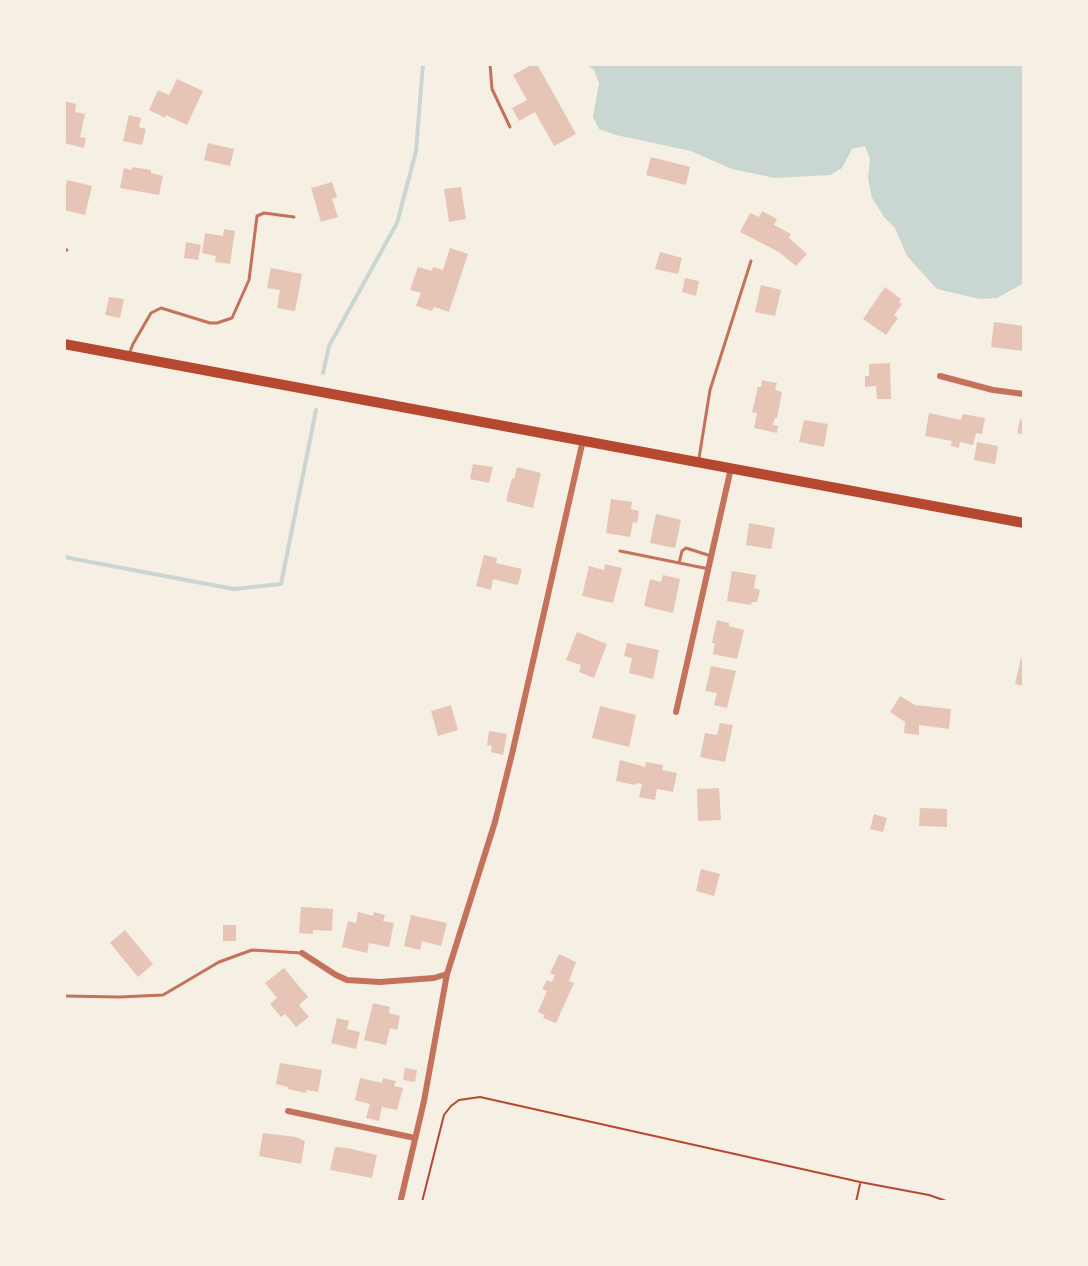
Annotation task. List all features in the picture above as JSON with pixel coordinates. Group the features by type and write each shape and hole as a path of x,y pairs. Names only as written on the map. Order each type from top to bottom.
{"main road":[{"path":"64,344 1024,523"}],"street":[{"path":"940,376 993,390 1024,394"},
{"path":"401,1199 424,1101 447,974 495,822 583,440"},
{"path":"676,712 731,468"},
{"path":"302,953 347,980 393,981 447,974"},
{"path":"288,1111 415,1138"}],"lane":[{"path":"490,64 492,89 510,127"},
{"path":"128,357 151,313 161,308 210,323 232,318 249,280 257,216 264,213 294,217"},
{"path":"698,462 710,390 751,261"},
{"path":"679,563 686,548 712,556"},
{"path":"620,551 709,569"},
{"path":"64,996 163,995 219,962 252,950 302,953"}],"path":[{"path":"422,1202 444,1115 459,1100 469,1098 490,1098 929,1195 949,1202"},
{"path":"856,1202 860,1182"}],"shaded area":[{"path":"585,64 1024,64 1024,283 997,298 980,299 937,289 907,256 895,228 872,198 868,178 870,159 865,146 852,149 842,168 830,175 775,178 732,169 691,151 599,129 593,117 599,83 594,70"}],"building":[{"path":"537,64 576,134 554,146 535,112 519,121 512,108 527,100 513,75"},
{"path":"177,79 203,91 187,125 149,110 158,90 169,95"},
{"path":"64,101 76,104 75,112 85,114 80,137 86,138 84,148 64,143"},
{"path":"129,115 141,118 139,127 146,129 142,145 123,141"},
{"path":"208,143 234,149 230,166 204,160"},
{"path":"651,157 690,167 686,185 646,175"},
{"path":"132,167 151,170 151,173 163,176 159,195 120,188 124,168 131,170"},
{"path":"67,180 92,186 85,215 64,210"},
{"path":"332,182 337,197 332,199 338,217 321,222 311,188"},
{"path":"461,187 466,219 449,222 444,189"},
{"path":"762,211 777,219 774,225 791,234 789,238 807,254 796,266 779,252 740,232 750,213 759,217"},
{"path":"224,229 235,231 230,264 215,262 216,256 202,253 205,233 223,236"},
{"path":"186,242 201,245 198,260 184,258"},
{"path":"450,248 468,254 449,312 416,306 421,293 410,290 418,267 443,270"},
{"path":"660,252 682,258 678,274 655,269"},
{"path":"271,268 302,274 295,311 277,308 280,290 267,288"},
{"path":"685,278 699,281 696,296 682,292"},
{"path":"761,285 781,290 775,316 755,312"},
{"path":"885,287 901,299 899,302 902,304 894,315 898,318 886,335 863,319"},
{"path":"109,297 124,299 120,318 105,315"},
{"path":"994,322 1024,326 1024,351 991,347"},
{"path":"890,363 891,399 877,399 876,386 865,387 869,364"},
{"path":"762,380 777,383 775,390 782,392 773,425 778,426 777,433 754,428 757,413 752,412"},
{"path":"929,413 961,420 963,414 985,418 982,434 976,433 973,445 960,442 959,448 951,446 952,441 925,436"},
{"path":"1020,419 1024,420 1024,435 1017,433"},
{"path":"804,420 828,424 824,447 799,442"},
{"path":"977,442 998,446 995,464 974,460"},
{"path":"473,464 493,467 489,483 470,479"},
{"path":"517,467 541,473 533,508 506,501"},
{"path":"611,499 632,502 631,509 639,511 630,537 606,533"},
{"path":"656,514 681,520 675,548 650,543"},
{"path":"749,523 775,528 771,549 746,545"},
{"path":"484,555 497,558 496,563 522,569 518,585 493,579 491,590 476,586"},
{"path":"605,564 622,568 613,603 582,596 589,566 604,570"},
{"path":"732,571 756,575 754,588 760,590 757,602 751,605 727,601"},
{"path":"663,575 680,579 673,613 644,606 650,579 661,582"},
{"path":"717,620 744,630 737,659 713,654"},
{"path":"577,632 607,644 594,678 579,672 581,665 566,660"},
{"path":"627,643 659,650 653,679 629,673 632,658 624,656"},
{"path":"1021,658 1024,659 1024,686 1015,684"},
{"path":"711,666 736,671 727,708 714,705 717,693 705,691"},
{"path":"900,696 915,705 951,709 949,729 919,725 919,735 904,733 905,722 890,712"},
{"path":"451,705 458,730 438,736 431,711"},
{"path":"600,706 636,715 629,747 592,738"},
{"path":"720,723 733,725 725,762 700,757 705,733 717,735"},
{"path":"489,731 507,734 503,755 491,752 492,746 487,745"},
{"path":"620,760 645,767 646,762 663,765 662,770 677,773 673,792 657,789 655,800 639,797 642,784 616,781"},
{"path":"719,788 721,820 698,821 697,789"},
{"path":"920,808 947,809 947,827 919,826"},
{"path":"874,814 887,818 883,832 870,829"},
{"path":"701,869 720,874 714,896 696,891"},
{"path":"301,907 333,909 332,931 299,933"},
{"path":"358,912 385,915 383,921 394,923 389,947 369,943 367,953 342,947 348,921 356,923"},
{"path":"411,915 447,923 441,946 422,941 420,950 404,946"},
{"path":"223,925 236,925 236,941 223,941"},
{"path":"125,930 153,964 138,977 110,943"},
{"path":"559,954 576,962 569,981 574,983 556,1023 543,1018 545,1015 538,1012 547,991 542,989 547,980 552,982 555,975 550,973"},
{"path":"284,968 308,997 299,1005 309,1017 296,1027 285,1014 281,1017 270,1004 277,998 265,983"},
{"path":"373,1003 390,1007 389,1013 400,1016 397,1030 390,1028 386,1045 364,1040"},
{"path":"337,1018 349,1021 347,1029 360,1032 356,1049 331,1043"},
{"path":"280,1063 322,1070 318,1092 307,1090 306,1093 276,1084"},
{"path":"405,1068 417,1070 415,1082 403,1080"},
{"path":"360,1078 382,1083 383,1078 396,1081 394,1086 403,1088 397,1110 382,1107 379,1121 366,1118 370,1104 355,1100"},
{"path":"263,1133 305,1141 301,1164 259,1156"},
{"path":"335,1147 377,1155 372,1178 330,1170"}],"waterway":[{"path":"323,373 329,346 397,223 416,151 423,64"},
{"path":"64,557 234,589 281,584 316,410"}]}
